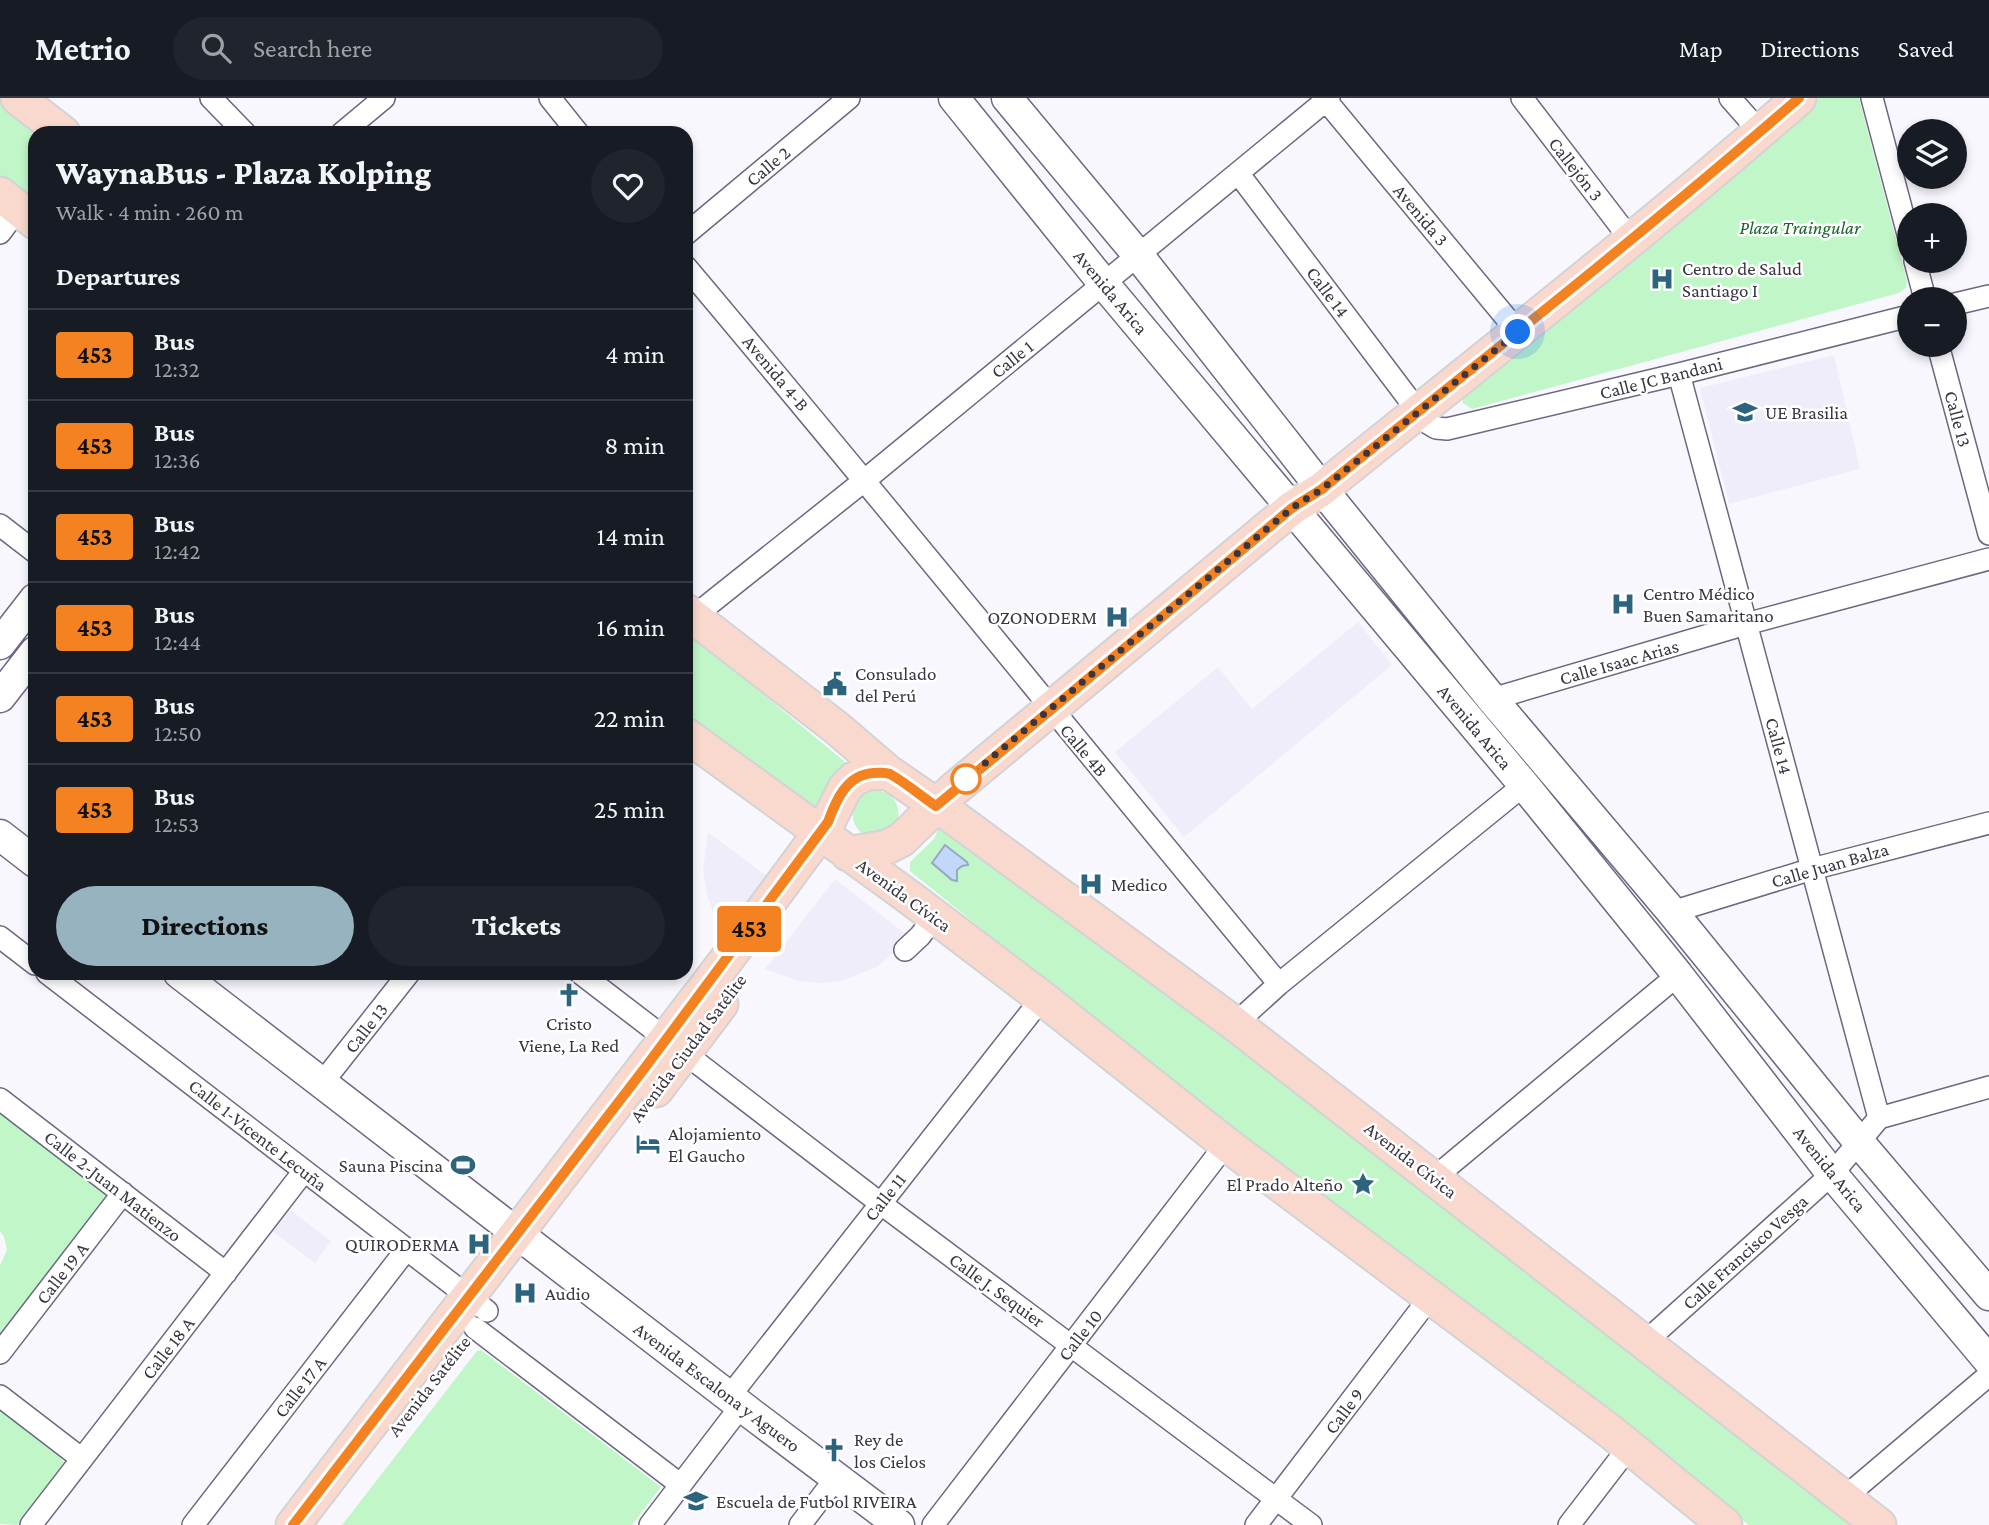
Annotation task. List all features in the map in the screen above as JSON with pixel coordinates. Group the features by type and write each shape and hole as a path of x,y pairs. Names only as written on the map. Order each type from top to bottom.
{"main road":[{"path":"18,98 54,126"},
{"path":"834,844 887,847 901,840 936,806 1050,709 1292,508 1322,489 1518,332 1799,98"},
{"path":"693,616 838,729 888,772"},
{"name":"Avenida Cívica","path":"693,740 935,916 1226,1144 1432,1296 1629,1447 1725,1525"},
{"name":"Avenida Cívica","path":"888,772 1235,1024 1878,1525"},
{"name":"Avenida Ciudad Satélite","path":"527,1240 834,844 828,822 835,803 845,788 867,773 888,772"},
{"name":"Avenida Satélite","path":"322,1525 527,1240"},
{"name":"Avenida Satélite","path":"293,1525 477,1312"}],"street":[{"path":"211,98 238,126"},
{"path":"350,126 384,98"},
{"path":"550,98 572,126"},
{"name":"Calle 2","path":"693,228 849,98"},
{"name":"Avenida Arica","path":"954,98 1104,284 1524,785 1678,975 1832,1174 1989,1361"},
{"name":"Avenida Arica","path":"1007,98 1138,255 1492,699 1989,1295"},
{"name":"Callejón 3","path":"1522,98 1631,240"},
{"path":"1730,98 1760,132"},
{"path":"1872,98 1900,203"},
{"name":"Calle 1","path":"693,612 865,480 1326,99"},
{"name":"Avenida 3","path":"1326,99 1518,332"},
{"name":"Calle 14","path":"1238,173 1418,411"},
{"name":"Avenida 4-B","path":"693,275 865,480"},
{"path":"1967,301 1989,296"},
{"name":"Calle JC Bandani","path":"1418,411 1426,422 1436,428 1447,429 1897,319"},
{"name":"Calle 13","path":"1941,357 1989,534"},
{"name":"Calle 14","path":"1679,374 1879,1118"},
{"name":"Calle 4B","path":"865,480 1050,709 1279,984"},
{"path":"0,526 28,547"},
{"name":"Calle Isaac Arias","path":"1492,699 1746,624 1989,559"},
{"path":"0,644 28,608"},
{"path":"0,697 28,661"},
{"path":"1235,1024 1279,984 1524,785"},
{"name":"Calle Juan Balza","path":"1672,912 1812,869 1989,823"},
{"path":"0,835 28,857"},
{"path":"905,950 935,916"},
{"path":"0,937 28,959"},
{"path":"1434,1178 1678,975"},
{"name":"Calle 1-Vicente Lecuña","path":"56,980 406,1250 681,1485"},
{"name":"Avenida Escalona y Aguero","path":"188,980 899,1525"},
{"name":"Calle 13","path":"323,1083 404,980"},
{"path":"589,980 676,1045"},
{"name":"Calle 11","path":"650,1525 681,1485 735,1401 880,1203 1042,998"},
{"name":"Calle J. Sequier","path":"676,1045 880,1203 1311,1525"},
{"path":"1879,1118 1989,1087"},
{"name":"Calle 2-Juan Matienzo","path":"0,1099 226,1273"},
{"name":"Calle Francisco Vesga","path":"1644,1343 1832,1174 1879,1118"},
{"name":"Calle 10","path":"933,1525 1226,1144"},
{"name":"Calle 18 A","path":"31,1525 304,1171"},
{"name":"Calle 19 A","path":"0,1353 123,1193"},
{"name":"Calle 17 A","path":"193,1525 406,1250"},
{"name":"Calle 9","path":"1256,1525 1432,1296"},
{"path":"1844,1498 1989,1375"},
{"path":"0,1396 82,1459"},
{"path":"1569,1525 1629,1447"},
{"path":"800,1525 836,1478"}],"shaded area":[{"path":"1834,355 1860,469 1729,504 1700,388"},
{"path":"1358,622 1392,665 1184,837 1115,752 1218,667 1252,709"},
{"path":"708,832 768,877 725,935 718,925 707,895 703,871"},
{"path":"835,879 907,935 907,941 877,967 841,981 798,981 765,969"},
{"path":"289,1209 331,1241 315,1263 272,1231"}],"green space":[{"name":"Plaza Traingular","path":"1816,98 1859,98 1897,243 1897,273 1905,273 1906,287 1897,287 1897,294 1472,409 1463,403 1461,390"},
{"path":"0,102 30,126 28,126 28,211 0,189"},
{"path":"693,637 847,765 814,812 693,725"},
{"path":"872,790 887,793 896,802 897,822 894,829 865,836 855,824 853,810 859,798"},
{"name":"El Prado Alteño","path":"951,824 1861,1525 1749,1525 1491,1323 1191,1098 910,871 910,862 934,839 939,827"},
{"path":"0,1108 110,1195 0,1341 0,1265 7,1250 0,1231"},
{"path":"481,1350 661,1487 632,1525 342,1525 477,1351"},
{"path":"0,1411 60,1457 64,1463 17,1525 0,1524"}],"water":[{"path":"945,845 968,865 957,870 957,881 952,880 932,863"}],"bus line":[{"name":"453","path":"293,1525 724,963 828,822 835,803 845,788 867,773 888,772 936,806 1292,508 1322,489 1518,332 1666,212 1799,98"}],"place":[{"name":"Centro de Salud Santiago I","path":"1662,279"},
{"name":"UE Brasilia","path":"1745,412"},
{"name":"Centro Médico Buen Samaritano","path":"1623,604"},
{"name":"OZONODERM","path":"1117,617"},
{"name":"Consulado del Perú","path":"835,684"},
{"name":"Medico","path":"1091,884"},
{"name":"Cristo Viene, La Red","path":"569,995"},
{"name":"Alojamiento El Gaucho","path":"648,1144"},
{"name":"Sauna Piscina","path":"463,1165"},
{"name":"El Prado Alteño","path":"1363,1184"},
{"name":"QUIRODERMA","path":"479,1244"},
{"name":"Audio","path":"525,1293"},
{"name":"Rey de los Cielos","path":"834,1450"},
{"name":"Escuela de Futbol RIVEIRA","path":"696,1501"}],"route":[{"path":"966,779 1292,508 1322,489 1518,332"}]}
